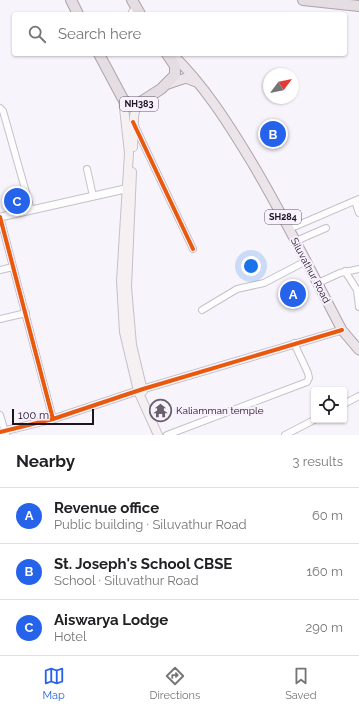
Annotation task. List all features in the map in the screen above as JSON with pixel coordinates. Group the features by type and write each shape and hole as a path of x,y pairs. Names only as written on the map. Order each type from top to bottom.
{"highway":[{"path":"303,0 359,6"},
{"path":"346,0 359,0"},
{"path":"72,1 79,12"},
{"name":"NH383","path":"100,56 123,99 127,103 136,105 165,85 175,75 175,69 168,56"}],"main road":[{"name":"Siluvathur Road","path":"174,56 187,68 232,129 268,189 342,330 359,350"},
{"name":"Siluvathur Road","path":"165,85 186,78 192,79 201,87"},
{"path":"123,99 129,153 125,189 125,264"},
{"path":"136,105 133,122 125,264 121,303 124,332 141,393 158,435"}],"street":[{"path":"0,108 3,111 31,210"},
{"path":"133,122 193,249"},
{"path":"87,169 93,196"},
{"path":"53,419 0,217 125,189"},
{"path":"289,228 357,200 359,213"},
{"path":"296,241 326,228"},
{"path":"202,310 237,289 264,283 306,261"},
{"path":"0,270 13,267"},
{"path":"318,283 345,272 359,269"},
{"path":"345,272 358,290 359,307"},
{"path":"0,319 26,313"},
{"path":"0,415 4,433 141,393 342,330"},
{"path":"167,435 307,382 309,378 308,373 294,344"},
{"path":"347,402 359,396"},
{"path":"285,435 311,422"}],"cycle path":[{"path":"133,122 193,249"},
{"path":"0,217 53,419"},
{"path":"0,432 53,419 143,389 342,330"}],"place":[{"name":"St. Joseph's School CBSE","path":"273,134"},
{"name":"Aiswarya Lodge","path":"17,201"},
{"name":"Revenue office","path":"293,294"},
{"name":"Kaliamman temple","path":"161,410"}]}
